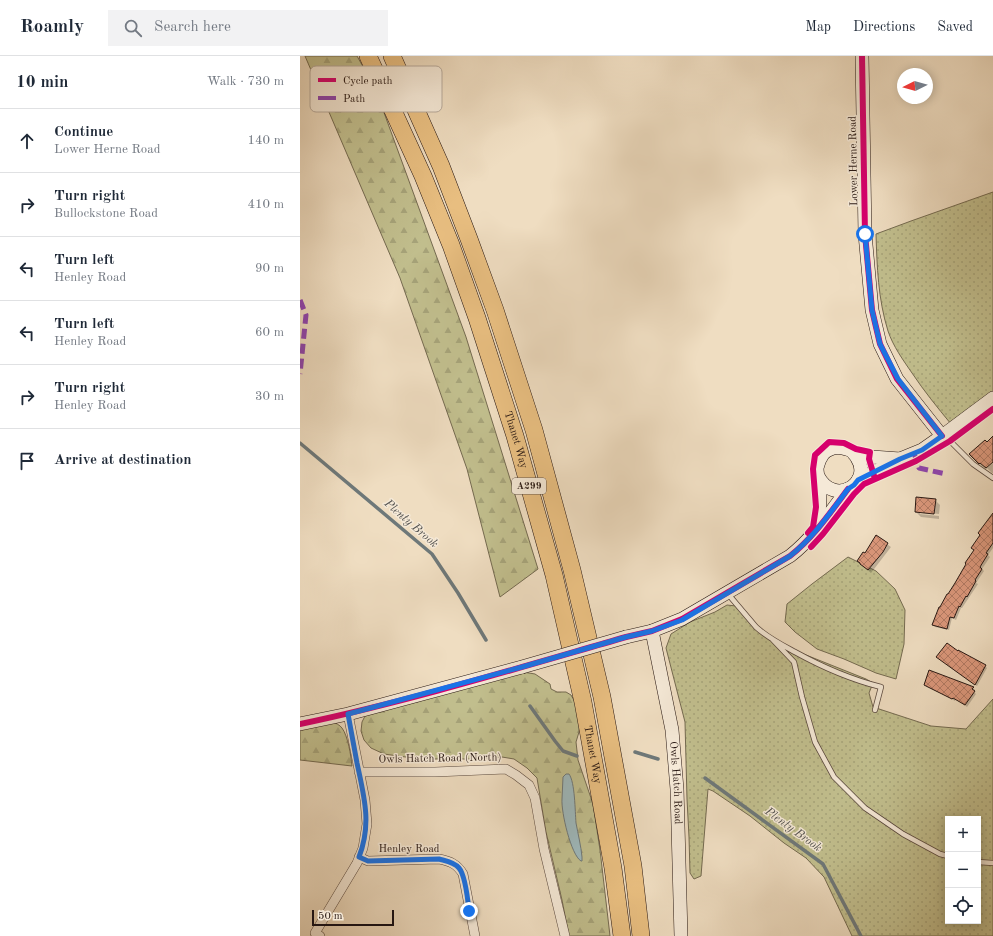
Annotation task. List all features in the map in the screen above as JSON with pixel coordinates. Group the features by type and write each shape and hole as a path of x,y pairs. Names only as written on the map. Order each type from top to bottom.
{"highway":[{"name":"Thanet Way","path":"368,56 373,66"},
{"name":"Thanet Way","path":"392,56 396,66"},
{"name":"Thanet Way","path":"394,112 423,176 451,245 477,318 515,436 554,575 583,702 613,868 622,936"},
{"name":"Thanet Way","path":"417,112 441,166 469,238 495,310 534,430 572,570 602,697 633,866 641,936"}],"street":[{"name":"Lower Herne Road","path":"862,56 865,234 872,310 880,344 898,379 942,436"},
{"path":"858,480 922,450 993,398"},
{"path":"817,529 820,508 820,492 818,476 817,468 822,455 828,450 842,447 849,450 858,459 860,473 858,480 848,489 841,491 827,487 818,476"},
{"path":"854,454 900,459"},
{"path":"300,724 348,714 522,667 652,631 682,620 790,556 809,539 848,489"},
{"name":"Owls Hatch Road","path":"652,631 672,730 677,789 680,936"},
{"name":"Henley Road","path":"318,935 351,874 363,848 367,824 365,800 348,714"},
{"name":"Owls Hatch Road (North)","path":"359,772 435,772 506,769 529,785 535,798 544,849 565,936"},
{"name":"Henley Road","path":"359,857 368,861 439,859 453,863 463,874 475,936"}],"lane":[{"path":"942,436 954,445 973,464 993,478"},
{"path":"728,594 756,627 773,640 826,668 845,676 881,687 875,710"},
{"path":"773,640 794,662 802,697 816,742 834,776 865,808 903,834 945,855"},
{"path":"981,862 993,863"}],"green space":[{"path":"305,56 357,56 363,66 310,66 310,68"},
{"path":"329,112 384,112 466,337 538,569 500,597 467,469 400,278"},
{"path":"993,192 993,396 951,424 898,353 890,337 880,295 876,234"},
{"path":"848,557 876,571 895,589 905,610 904,644 896,679 876,673 817,649 785,622 787,604"},
{"path":"727,605 736,606 766,637 873,683 869,693 873,707 931,726 966,729 993,699 993,936 852,936 824,877 806,858 750,816 708,789 701,876 694,879 690,873 685,722 666,648 671,634 690,622 715,612"},
{"path":"522,672 535,674 550,684 551,689 557,692 566,692 571,695 575,702 580,723 576,742 578,760 593,804 610,936 569,936 546,832 537,778 527,768 514,759 502,757 483,759 420,759 384,754 371,748 364,740 361,731 362,722 366,714"},
{"path":"332,721 342,728 346,736 352,766 300,760 300,724"}],"water":[{"path":"566,774 569,774 572,783 582,861 577,857 570,842 563,813 563,777"}],"building":[{"path":"993,436 993,462 986,468 980,463 979,464 969,454 985,440 987,442"},
{"path":"916,497 936,499 934,514 915,512"},
{"path":"993,513 993,543 986,553 988,554 980,567 982,569 975,580 976,581 967,597 966,596 960,607 959,606 954,618 950,617 947,629 932,625 939,607 974,550 971,548 980,535 978,533"},
{"path":"876,535 888,543 883,552 868,570 857,561 863,552 865,553"},
{"path":"947,643 958,651 986,665 975,685 936,657"},
{"path":"929,670 974,687 972,689 975,691 965,705 924,685"}],"waterway":[{"name":"Plenty Brook","path":"300,443 432,554 458,593 486,640"},
{"name":"Plenty Brook","path":"530,706 563,751 577,756"},
{"name":"Plenty Brook","path":"635,752 658,759"},
{"name":"Plenty Brook","path":"705,778 823,864 861,936"}],"marked path":[{"path":"300,300 306,315 300,374"},
{"path":"914,453 919,468 946,474"}],"cycle path":[{"path":"862,56 865,234 872,310 880,344 897,379 942,436"},
{"path":"811,547 854,494 864,484 916,461 950,441 993,409"},
{"path":"808,533 813,527 816,507 813,469 815,455 829,442 844,443 856,449 870,452 869,459 875,479"},
{"path":"300,724 464,684 626,637 652,631 682,619 790,556 814,533 848,489"}],"route":[{"path":"469,911 463,874 453,863 439,859 368,861 359,857 363,848 367,824 365,800 348,714 652,631 682,620 790,556 809,539 848,489 858,480 922,450 942,436 898,379 880,344 872,310 865,234"}]}
